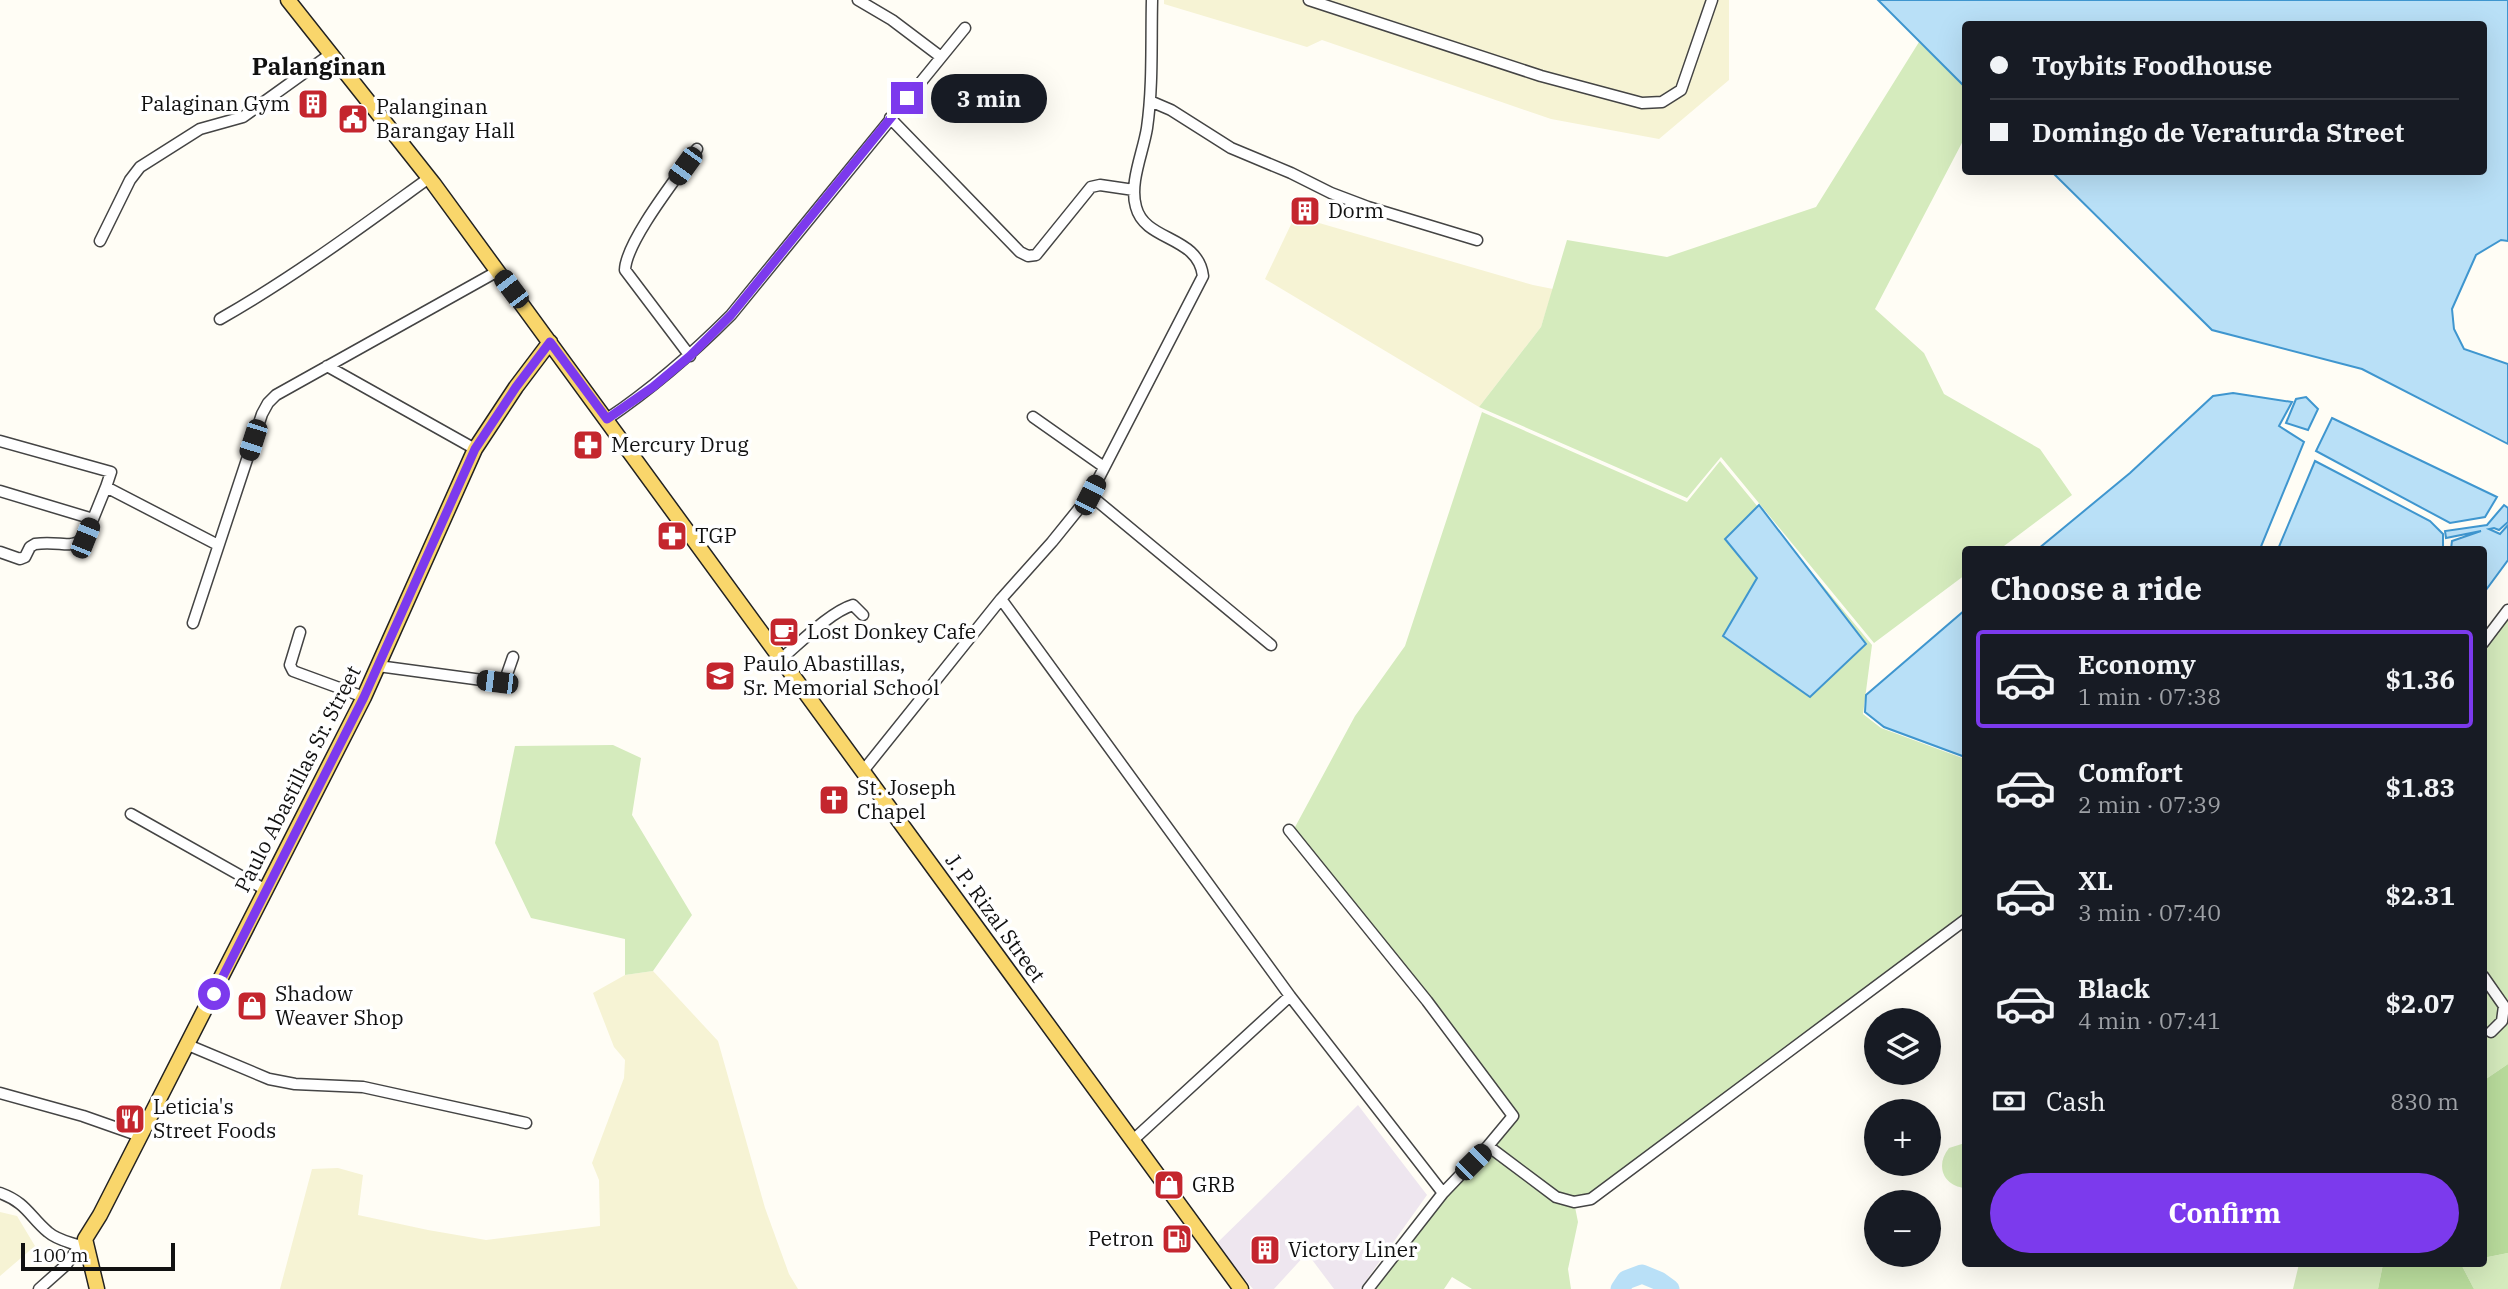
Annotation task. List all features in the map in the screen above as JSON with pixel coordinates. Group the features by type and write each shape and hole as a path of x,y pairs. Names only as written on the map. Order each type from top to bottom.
{"main road":[{"name":"J. P. Rizal Street","path":"292,1 498,271 1241,1289"},
{"name":"Paulo Abastillas Sr. Street","path":"82,1242 100,1215 188,1045 364,697 475,449 550,342"},
{"path":"82,1242 97,1289"}],"street":[{"path":"858,0 892,20 941,57"},
{"path":"863,771 1001,599 1090,495 1203,276 1202,262 1191,251 1147,225 1135,205 1134,190 1150,101 1152,0"},
{"path":"1309,0 1541,76 1642,103 1662,102 1681,90 1712,0"},
{"path":"607,419 653,387 690,356 731,315 965,28"},
{"path":"100,242 139,167 200,129 243,117 332,53"},
{"path":"1150,101 1171,110 1231,148 1331,193 1477,240"},
{"path":"890,118 1020,252 1028,256 1036,255 1091,187 1100,185 1134,190"},
{"path":"690,356 625,270 628,255 660,199 697,149"},
{"path":"220,319 266,293 429,178"},
{"path":"193,623 262,414 268,403 276,395 498,271"},
{"path":"327,366 475,449"},
{"path":"1033,417 1104,467"},
{"path":"0,441 111,472 85,538 79,543 35,544 30,547 25,557 20,559 0,552"},
{"path":"106,487 218,545"},
{"path":"0,491 93,519"},
{"path":"1090,495 1270,645"},
{"path":"1001,599 1290,996 1443,1192"},
{"path":"781,659 849,606 853,605 863,615"},
{"path":"2487,638 2508,610"},
{"path":"300,632 290,668 364,697"},
{"path":"379,666 497,682 506,677 513,657"},
{"path":"131,814 267,890"},
{"path":"1289,830 1427,1001 1513,1116 1443,1192 1368,1289"},
{"path":"1488,1146 1556,1197 1574,1202 1591,1199 1962,922"},
{"path":"2487,982 2504,1006 2502,1021 2491,1032"},
{"path":"1132,1141 1290,996"},
{"path":"188,1045 269,1079 295,1084 363,1087 526,1123"},
{"path":"0,1093 83,1116 140,1136"},
{"path":"0,1193 17,1201 32,1213 55,1238 82,1242 66,1265 39,1289"}],"shaded area":[{"path":"1164,0 1729,0 1729,80 1659,139 1551,119 1322,40 1307,47 1164,4"},
{"path":"1295,216 1553,289 1541,327 1479,407 1265,279"},
{"path":"653,971 718,1041 765,1208 789,1274 798,1289 280,1289 312,1169 338,1168 363,1175 358,1215 428,1230 486,1240 600,1226 599,1180 592,1163 624,1078 625,1060 614,1047 593,993 625,975"},
{"path":"1358,1105 1427,1195 1360,1289 1334,1289 1307,1253 1274,1289 1253,1289 1216,1244"},
{"path":"0,1212 17,1216 35,1246 0,1276"}],"green space":[{"path":"1919,42 1962,84 1962,143 1875,309 1924,353 1944,394 2040,449 2072,495 2004,546 1962,546 1962,577 1874,643 1721,457 1687,498 1479,407 1541,327 1567,240 1667,257 1816,207"},
{"path":"1482,412 1687,502 1720,461 1872,645 1863,714 1881,728 1962,758 1962,918 1592,1194 1575,1197 1558,1192 1491,1142 1515,1113 1294,829 1355,716 1405,646"},
{"path":"2508,610 2508,1064 2487,1078 2487,638"},
{"path":"613,745 641,758 632,815 692,915 653,971 625,975 625,939 531,918 495,843 515,746"},
{"path":"2508,1064 2508,1253 2487,1257 2487,1078"},
{"path":"1962,1144 1962,1187 1951,1183 1942,1168 1942,1161 1949,1148"},
{"path":"1488,1146 1556,1197 1574,1202 1578,1222 1568,1269 1571,1289 1472,1289 1452,1277 1444,1289 1368,1289"},
{"path":"2508,1253 2508,1289 2474,1289 2463,1267 2487,1267 2487,1257"},
{"path":"2298,1267 2382,1267 2378,1289 2293,1289"},
{"path":"2382,1267 2463,1267 2474,1289 2378,1289"}],"water":[{"path":"1878,0 2508,0 2508,241 2501,240 2476,255 2452,309 2454,329 2464,349 2508,364 2508,444 2362,369 2212,330 2055,175 2487,175 2487,21 1962,21 1962,84"},
{"path":"2233,393 2292,402 2279,426 2304,442 2261,546 2042,546 2130,473 2213,396"},
{"path":"2306,397 2318,409 2308,430 2286,423 2296,399"},
{"path":"2332,418 2497,497 2485,517 2450,523 2316,451"},
{"path":"2315,461 2430,521 2443,534 2443,546 2279,546"},
{"path":"1759,505 1866,644 1810,697 1723,636 1757,578 1725,539"},
{"path":"2504,505 2508,508 2508,522 2499,530 2489,529 2500,534 2508,525 2508,560 2487,589 2487,546 2451,546 2452,541 2481,531 2446,538 2445,531 2487,525"},
{"path":"1962,613 1962,756 1884,727 1865,712 1866,695"}],"waterway":[{"path":"1620,1289 1626,1280 1642,1274 1670,1289"}],"place":[{"name":"Palaginan Gym","path":"313,104"},
{"name":"Palanginan Barangay Hall","path":"353,119"},
{"name":"Dorm","path":"1305,211"},
{"name":"Mercury Drug","path":"588,445"},
{"name":"TGP","path":"672,536"},
{"name":"Lost Donkey Cafe","path":"784,632"},
{"name":"Paulo Abastillas, Sr. Memorial School","path":"720,676"},
{"name":"St. Joseph Chapel","path":"834,800"},
{"name":"Shadow Weaver Shop","path":"252,1006"},
{"name":"Leticia's Street Foods","path":"130,1119"},
{"name":"GRB","path":"1169,1185"},
{"name":"Petron","path":"1177,1239"},
{"name":"Victory Liner","path":"1265,1250"}],"district":[{"name":"Palanginan","path":"319,67"}],"route":[{"path":"214,994 364,697 475,449 550,342 607,419 653,387 690,356 731,315 907,98"}]}
